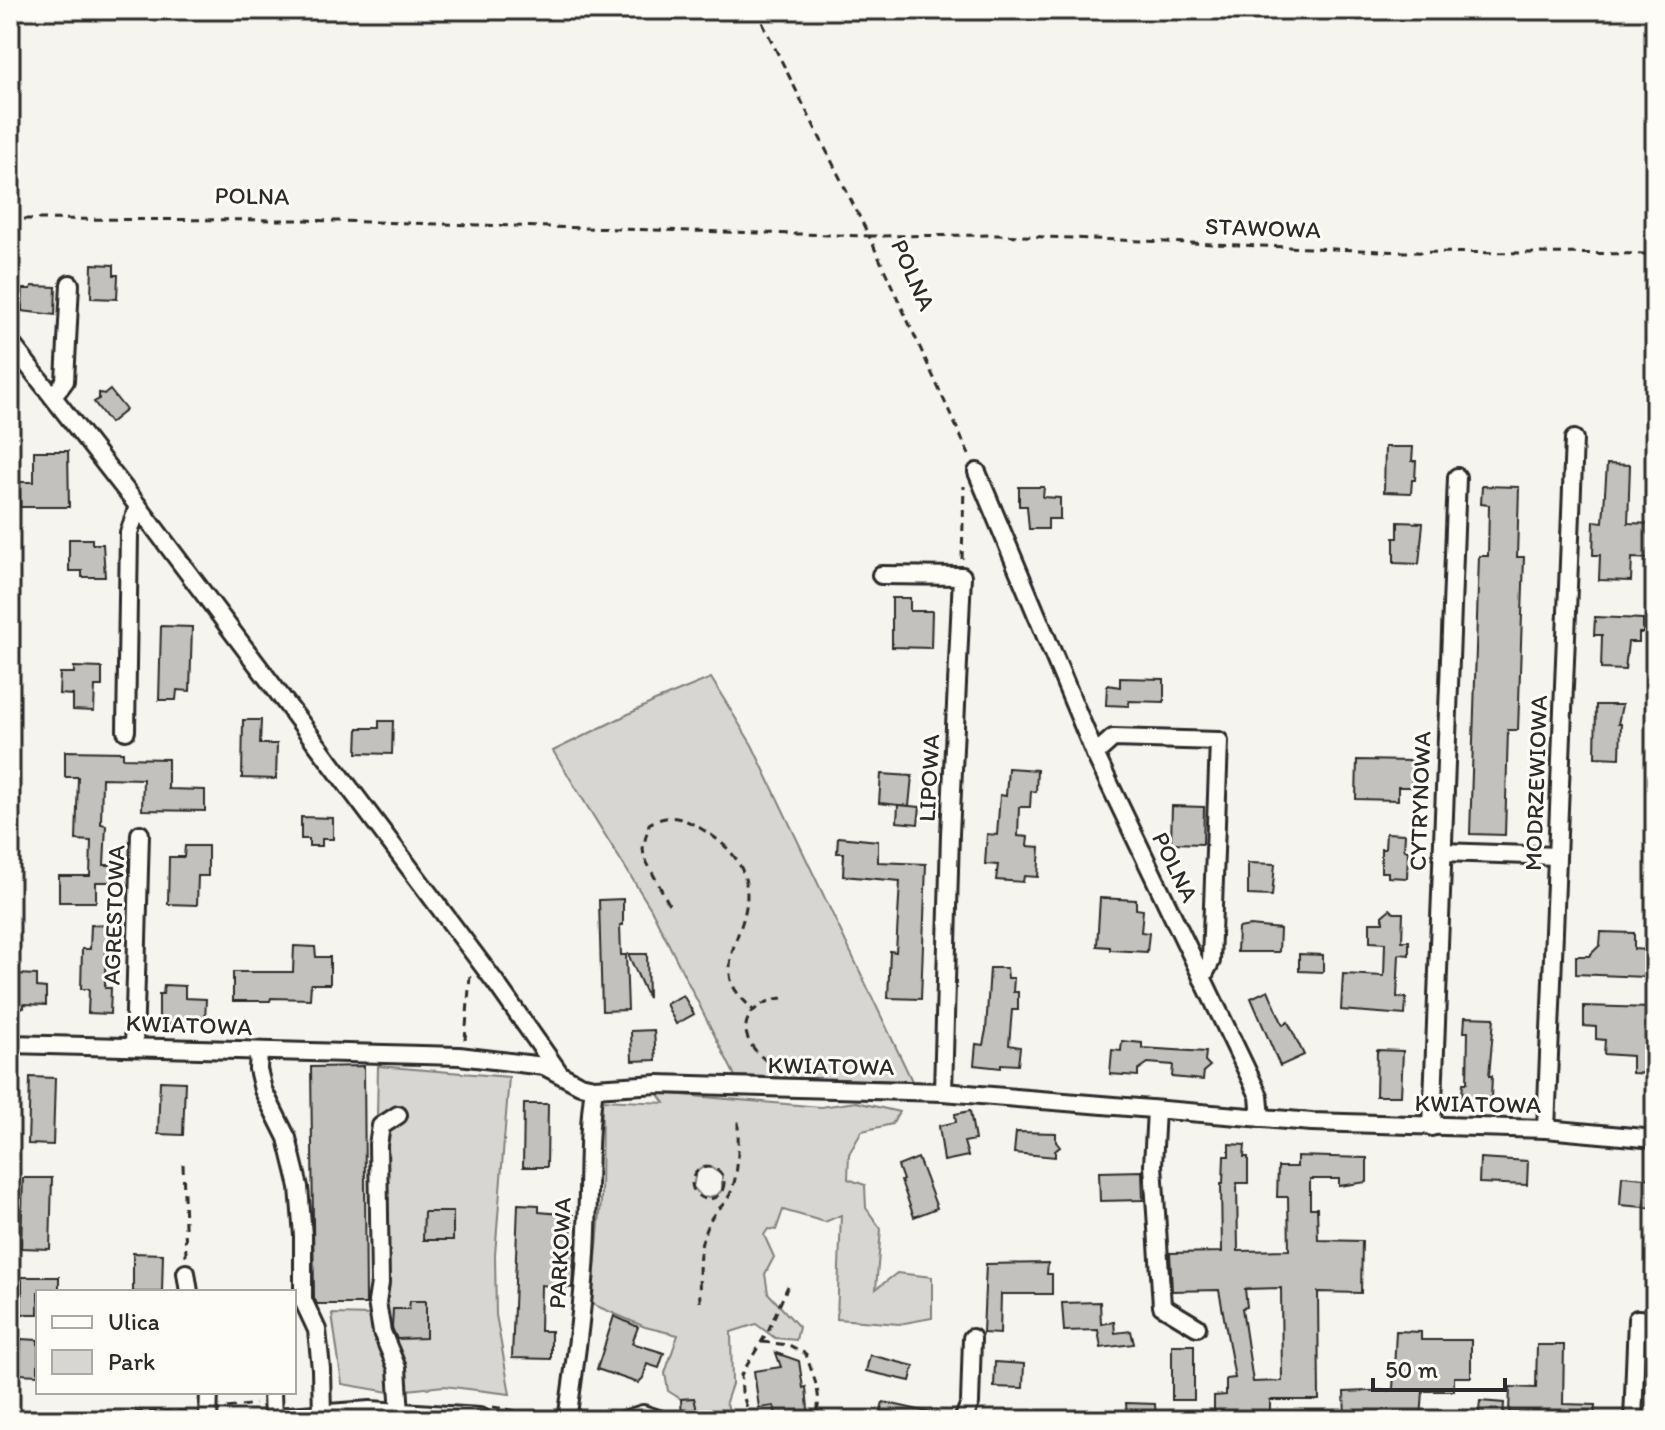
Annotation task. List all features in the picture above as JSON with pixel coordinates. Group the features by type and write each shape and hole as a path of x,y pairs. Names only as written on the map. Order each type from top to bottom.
{"main road":[{"path":"274,1420 370,1413 479,1420"}],"street":[{"path":"53,397 65,381 70,284"},
{"path":"10,342 138,506 558,1071"},
{"name":"MODRZEWIOWA","path":"1546,1129 1574,439"},
{"name":"POLNA","path":"977,472 1095,754 1259,1096 1261,1118"},
{"name":"CYTRYNOWA","path":"1432,1127 1457,477"},
{"path":"126,731 129,533 138,506"},
{"path":"881,575 962,576"},
{"name":"LIPOWA","path":"943,1092 950,834 962,576"},
{"path":"1095,754 1113,738 1219,741 1211,961 1202,978"},
{"name":"AGRESTOWA","path":"134,1047 140,834"},
{"path":"1442,852 1557,856"},
{"name":"KWIATOWA","path":"10,1044 464,1057 544,1066 580,1085 594,1088 658,1084 943,1092 1261,1118 1546,1129 1655,1139"},
{"path":"259,1051 258,1069 263,1090 287,1138 299,1187 303,1300 317,1330 321,1369 318,1418"},
{"name":"PARKOWA","path":"567,1420 579,1334 587,1231 589,1123 594,1088"},
{"path":"1156,1110 1153,1165 1162,1306 1197,1327"},
{"path":"398,1115 381,1126 378,1145 380,1283 377,1302 382,1332 397,1368 400,1414"},
{"path":"186,1273 189,1290"},
{"path":"1633,1420 1637,1319 1655,1320"},
{"path":"963,1420 970,1403 972,1338"},
{"path":"208,1420 209,1394"},
{"path":"272,1394 274,1420"},
{"path":"624,1420 643,1414 661,1420"}],"path":[{"path":"756,10 869,236"},
{"name":"POLNA","path":"10,219 300,220 869,236 977,472"},
{"name":"STAWOWA","path":"869,236 998,235 1405,252 1655,254"},
{"path":"962,576 964,480 977,472"},
{"path":"669,904 644,857 643,848 649,824 661,817 676,816 702,829 739,860 748,893 742,925 732,946 730,974 733,987 753,1010"},
{"path":"464,1057 471,952"},
{"path":"771,1088 771,1065 747,1039 746,1024 759,1005 782,998"},
{"path":"700,1302 699,1266 703,1239 712,1216 729,1197 735,1174 738,1118"},
{"path":"183,1164 186,1273"},
{"path":"710,1167 717,1169 724,1182 720,1193 710,1198 696,1193 693,1187 696,1172 710,1167"},
{"path":"720,1193 729,1197"},
{"path":"751,1420 742,1392 741,1375 768,1331 788,1286"},
{"path":"760,1342 789,1345 806,1354 820,1401 820,1410 814,1420"}],"green space":[{"path":"711,678 752,745 912,1081 735,1076 651,909 553,751 655,701"},
{"path":"378,1066 509,1077 495,1255 496,1315 510,1394 444,1386 389,1392 342,1384 332,1314 373,1315"},
{"path":"658,1093 821,1107 856,1102 899,1112 892,1124 862,1131 849,1154 848,1179 865,1185 866,1208 881,1229 876,1289 897,1273 932,1277 932,1318 899,1324 837,1319 841,1215 825,1222 783,1210 776,1230 768,1229 764,1235 774,1257 765,1274 768,1293 799,1327 796,1340 775,1338 756,1324 731,1332 732,1384 726,1402 733,1420 699,1420 694,1398 681,1399 668,1391 665,1373 678,1335 645,1327 592,1304 601,1202 602,1100 665,1103","holes":["710,1167 722,1175 722,1190 717,1195 703,1198 693,1187 696,1172 702,1168"]}],"building":[{"path":"92,264 114,265 114,275 118,275 117,299 91,298"},
{"path":"32,286 56,287 55,315 22,311 23,289 31,289"},
{"path":"110,390 126,410 110,423 94,402 99,399 99,393 105,394"},
{"path":"1385,447 1413,447 1412,461 1416,461 1411,493 1384,492"},
{"path":"34,451 68,451 69,507 20,507 19,482 34,482"},
{"path":"1607,464 1630,465 1628,523 1654,524 1652,559 1632,558 1631,581 1599,580 1600,555 1593,555 1594,521 1603,522"},
{"path":"1482,486 1519,487 1517,557 1524,557 1518,730 1508,730 1505,835 1470,834 1479,556 1488,556 1489,505 1481,504"},
{"path":"1019,487 1044,487 1043,497 1060,498 1060,519 1048,519 1048,529 1029,529 1027,506 1019,506"},
{"path":"1398,522 1423,523 1419,564 1394,563 1394,538 1398,538"},
{"path":"69,539 92,539 92,544 103,544 105,577 82,577 82,571 69,571"},
{"path":"892,598 910,598 910,611 932,611 931,648 892,647"},
{"path":"1595,617 1643,619 1639,642 1628,642 1625,670 1601,669 1602,635 1594,635"},
{"path":"161,626 192,627 190,691 177,690 176,700 159,700"},
{"path":"74,667 102,668 102,686 95,686 94,711 73,710 73,695 59,694 60,673 74,673"},
{"path":"1120,678 1164,679 1164,702 1129,701 1129,706 1106,705 1107,685 1120,687"},
{"path":"1596,705 1622,705 1618,724 1621,724 1620,758 1595,757"},
{"path":"243,720 261,720 260,744 277,744 276,779 242,778"},
{"path":"379,721 393,721 392,754 357,753 358,728 379,728"},
{"path":"65,751 123,752 123,758 168,759 168,789 205,790 205,811 142,810 143,779 102,778 101,824 106,825 104,865 114,865 114,882 96,882 96,902 59,902 59,876 90,876 91,841 76,840 78,777 65,777"},
{"path":"1357,760 1412,761 1412,787 1398,787 1398,800 1356,799"},
{"path":"1008,768 1037,770 1036,792 1031,791 1030,807 1019,807 1018,836 1028,837 1027,846 1040,847 1038,877 1024,876 1023,882 996,880 998,865 985,864 987,834 997,835 1000,795 1006,796"},
{"path":"881,774 912,776 909,806 879,803"},
{"path":"898,805 920,807 918,824 897,822"},
{"path":"1172,806 1204,807 1203,844 1171,843"},
{"path":"301,817 333,818 333,839 322,839 322,846 309,846 309,839 301,839"},
{"path":"1386,833 1405,834 1407,878 1388,877 1388,872 1381,872 1381,849 1385,849"},
{"path":"838,837 878,841 878,862 926,864 921,999 888,998 890,951 896,952 900,881 843,876 844,853 837,853"},
{"path":"185,846 208,846 208,876 198,876 197,905 168,904 169,857 184,857"},
{"path":"1248,863 1275,864 1272,896 1248,895"},
{"path":"1100,898 1136,900 1136,909 1143,910 1141,932 1149,933 1147,952 1110,950 1110,947 1097,946"},
{"path":"623,899 621,955 626,955 628,1010 602,1011 599,900"},
{"path":"1390,909 1394,913 1403,913 1402,941 1409,941 1409,955 1399,954 1397,997 1406,998 1405,1015 1341,1010 1343,974 1384,976 1385,943 1370,942 1370,922 1383,922 1383,915"},
{"path":"91,925 113,926 112,952 106,952 105,974 105,988 111,988 110,1014 88,1013 89,989 81,989 82,949 90,949"},
{"path":"1238,928 1280,929 1279,952 1237,952"},
{"path":"1601,932 1634,933 1634,949 1646,950 1645,977 1576,974 1576,956 1589,956 1600,945"},
{"path":"294,946 315,947 316,957 330,957 330,984 311,984 310,999 233,1001 233,972 293,972"},
{"path":"628,954 647,954 648,998"},
{"path":"1299,954 1323,955 1323,972 1299,971"},
{"path":"990,968 1007,968 1008,978 1014,978 1013,992 1018,992 1018,1010 1012,1010 1009,1045 1020,1047 1018,1065 1001,1064 1001,1068 974,1065 976,1044 983,1045 986,1030"},
{"path":"16,974 37,975 37,987 46,988 46,1005 10,1007 10,978 16,979"},
{"path":"164,985 185,986 185,998 206,999 205,1021 182,1020 182,1025 161,1024 159,994 163,994"},
{"path":"1268,990 1283,1025 1288,1022 1304,1055 1280,1066 1251,998"},
{"path":"683,995 694,1014 676,1024 666,1004"},
{"path":"1584,1006 1651,1008 1652,1032 1655,1032 1655,1074 1632,1073 1632,1056 1604,1054 1605,1040 1596,1039 1596,1027 1584,1026"},
{"path":"1465,1017 1494,1018 1489,1076 1492,1076 1491,1098 1462,1097 1463,1083 1467,1083 1468,1032 1464,1032"},
{"path":"654,1030 656,1060 632,1061 631,1031"},
{"path":"1122,1041 1142,1043 1142,1048 1206,1052 1205,1061 1210,1066 1204,1071 1203,1080 1172,1077 1173,1065 1148,1063 1138,1070 1138,1076 1110,1074 1112,1050 1121,1051"},
{"path":"1377,1050 1403,1051 1401,1096 1376,1096"},
{"path":"364,1066 366,1304 317,1304 314,1298 311,1067"},
{"path":"30,1077 55,1078 53,1145 28,1144"},
{"path":"160,1081 185,1082 183,1135 158,1134"},
{"path":"524,1104 548,1104 547,1167 523,1167"},
{"path":"970,1111 975,1140 964,1142 968,1156 944,1161 939,1126 956,1122 955,1114"},
{"path":"1016,1132 1056,1133 1056,1142 1060,1147 1055,1151 1055,1157 1014,1153"},
{"path":"1229,1144 1245,1145 1248,1183 1237,1183 1238,1251 1289,1250 1288,1197 1277,1197 1278,1167 1297,1167 1297,1156 1367,1158 1367,1182 1339,1186 1339,1179 1310,1179 1310,1208 1317,1208 1318,1240 1362,1241 1361,1293 1318,1292 1319,1400 1270,1400 1270,1418 1263,1420 1214,1420 1214,1396 1226,1395 1226,1379 1235,1378 1219,1290 1172,1291 1170,1253 1222,1252 1221,1183 1224,1156 1229,1156","holes":["1281,1288 1282,1381 1253,1382 1242,1308 1247,1307 1245,1289"]},
{"path":"918,1158 937,1208 914,1217 898,1166"},
{"path":"1480,1158 1528,1161 1527,1185 1479,1183"},
{"path":"1142,1171 1143,1200 1100,1201 1099,1172"},
{"path":"1622,1176 1655,1179 1655,1208 1620,1205"},
{"path":"23,1178 52,1178 50,1249 21,1248"},
{"path":"518,1204 539,1205 539,1212 573,1215 570,1244 575,1245 572,1288 541,1285 540,1331 551,1331 551,1359 512,1358"},
{"path":"424,1212 453,1212 453,1240 423,1240"},
{"path":"133,1253 163,1254 162,1290 133,1290"},
{"path":"1048,1263 1047,1274 1052,1274 1052,1294 1001,1294 1000,1334 983,1333 986,1264"},
{"path":"22,1277 59,1277 59,1290 36,1290 36,1314 22,1314"},
{"path":"410,1301 426,1301 426,1338 397,1339 392,1328 393,1309 409,1309"},
{"path":"1100,1302 1101,1324 1114,1322 1115,1333 1131,1331 1134,1344 1101,1348 1098,1330 1064,1331 1062,1303"},
{"path":"614,1316 638,1327 632,1343 664,1353 659,1368 647,1364 638,1383 597,1369"},
{"path":"1396,1331 1421,1332 1421,1340 1471,1340 1471,1377 1454,1377 1454,1391 1423,1391 1421,1420 1399,1420 1400,1416 1345,1418 1344,1392 1393,1390"},
{"path":"21,1339 36,1340 36,1375 19,1374"},
{"path":"1172,1345 1194,1345 1194,1400 1172,1400"},
{"path":"1537,1345 1564,1345 1563,1404 1595,1405 1594,1420 1536,1420 1536,1413 1509,1412 1510,1387 1536,1388"},
{"path":"776,1353 799,1361 803,1388 806,1387 809,1420 777,1420 774,1406 759,1408 754,1371 781,1367"},
{"path":"870,1355 914,1366 910,1381 866,1371"},
{"path":"995,1362 1024,1364 1023,1388 994,1387"},
{"path":"694,1398 699,1420 682,1420 681,1399"},
{"path":"1480,1401 1504,1403 1503,1418 1478,1420"},
{"path":"883,1402 937,1414 936,1420 879,1420"},
{"path":"1126,1403 1155,1404 1156,1420 1127,1420"}]}
